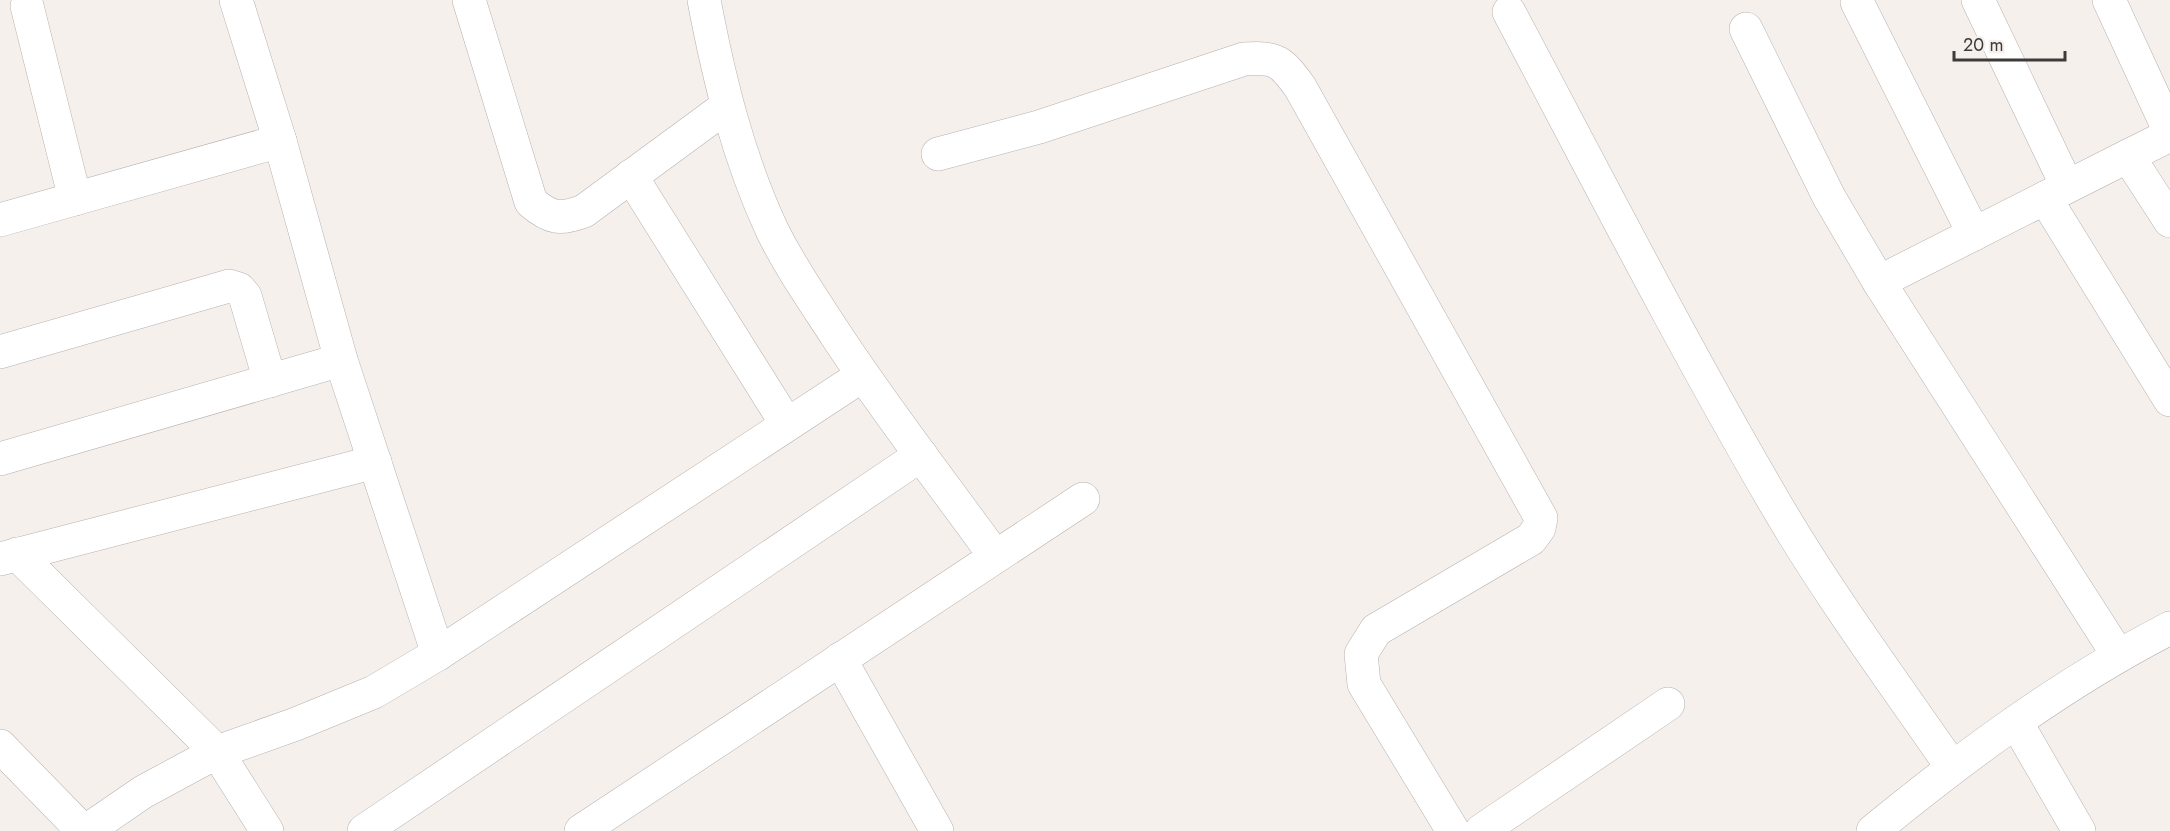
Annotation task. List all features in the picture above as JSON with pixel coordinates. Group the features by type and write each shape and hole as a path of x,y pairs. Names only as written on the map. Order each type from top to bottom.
{"street":[{"path":"236,0 280,141 341,360 438,654"},
{"path":"469,0 531,202 545,214 565,218 584,211 727,106"},
{"path":"704,0 727,106 748,172 773,231 810,296 863,375 995,556"},
{"path":"1978,0 2056,192 2170,400"},
{"path":"1879,282 2170,134 2109,0"},
{"path":"1857,2 1974,234"},
{"path":"25,6 75,199"},
{"path":"1509,12 1690,351 1776,505 1862,637 1952,767"},
{"path":"1746,29 1829,197 1879,282 2118,655"},
{"path":"938,154 1050,124 1244,59 1268,58 1286,68 1306,97 1541,518 1539,528 1531,538 1376,630 1361,654 1365,684 1453,831"},
{"path":"0,220 280,141"},
{"path":"2128,156 2170,221"},
{"path":"631,176 786,423"},
{"path":"0,352 230,286 239,289 244,296 270,381"},
{"path":"0,459 341,360"},
{"path":"4,757 85,831 143,792 217,752 296,724 374,692 438,654 786,423 863,375"},
{"path":"364,831 921,455"},
{"path":"9,557 375,462"},
{"path":"582,831 1083,499"},
{"path":"9,557 217,752 267,831"},
{"path":"1873,831 1952,767 2016,722 2118,655 2170,628"},
{"path":"840,658 937,831"},
{"path":"1481,831 1668,704"},
{"path":"2016,722 2079,831"}]}
